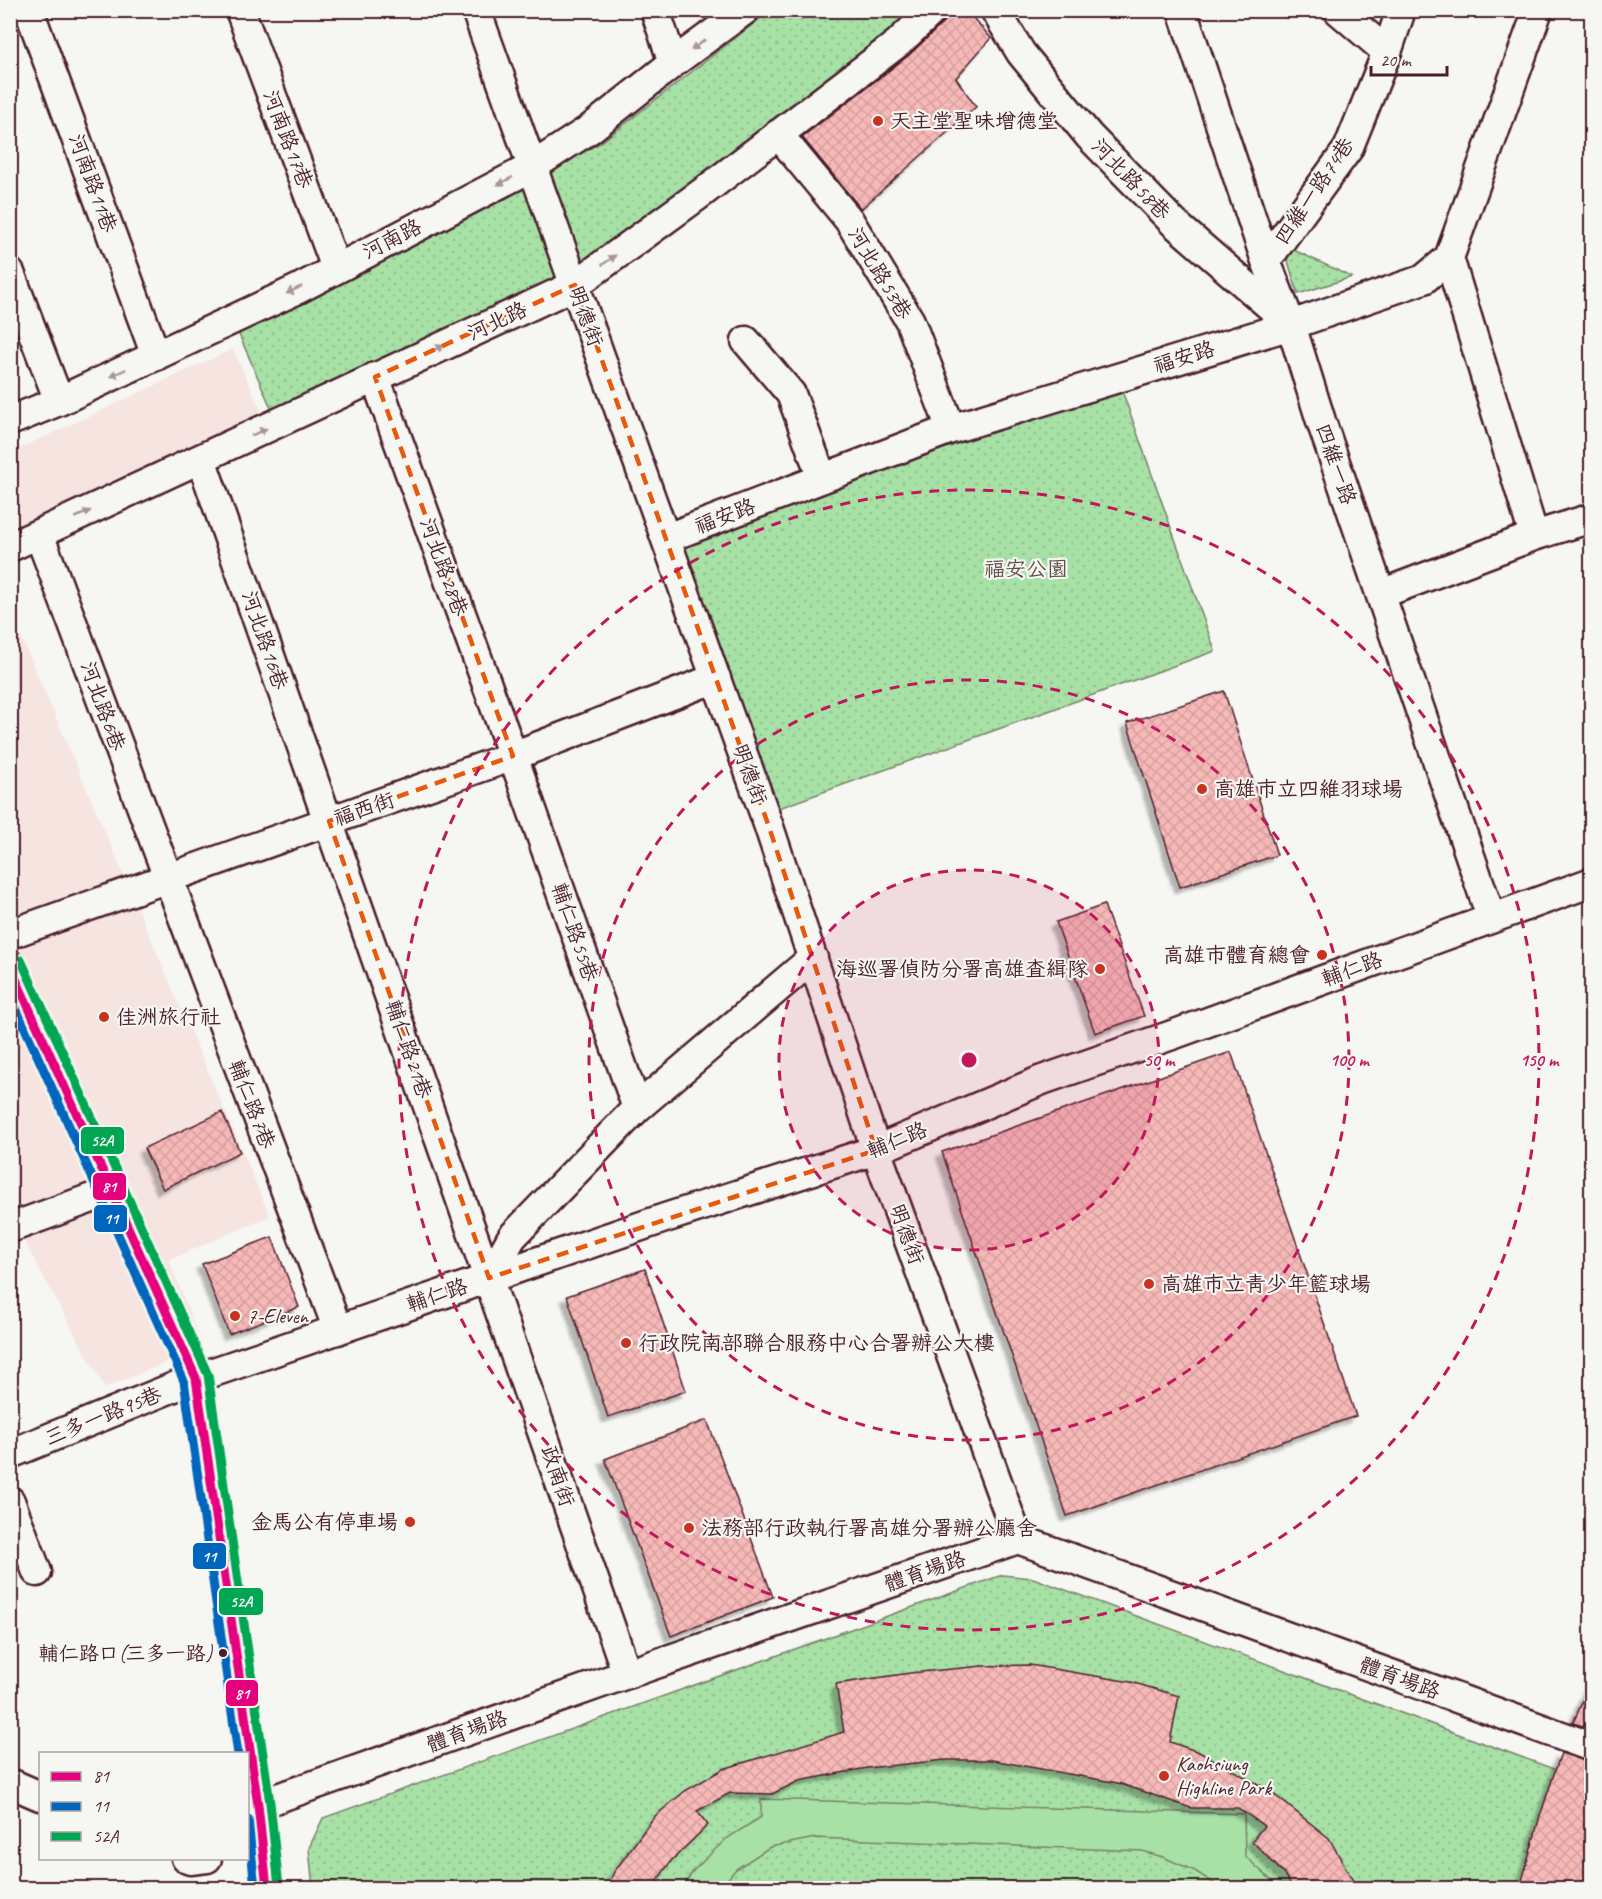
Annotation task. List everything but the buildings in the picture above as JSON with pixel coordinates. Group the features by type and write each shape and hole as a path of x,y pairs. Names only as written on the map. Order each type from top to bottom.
{"street":[{"name":"河南路11巷","path":"29,10 156,356"},
{"name":"河南路17巷","path":"240,10 336,268"},
{"name":"明德街","path":"476,10 768,824 876,1150 1018,1539"},
{"path":"655,10 673,63"},
{"name":"河南路","path":"10,421 59,401 298,289 532,167 590,129 673,63 745,10"},
{"name":"河北路","path":"10,547 575,285 704,192 898,44 933,10"},
{"name":"河北路58巷","path":"995,10 1021,53 1089,136 1174,223 1291,325"},
{"name":"四維一路","path":"1182,10 1491,917"},
{"path":"1338,10 1387,52"},
{"name":"四維一路74巷","path":"1266,261 1348,149 1387,52 1401,10"},
{"path":"1534,536 1449,258 1538,10"},
{"name":"河北路53巷","path":"778,135 849,220 910,321 951,429"},
{"name":"福安路","path":"667,538 951,429 1291,325 1424,279 1449,258"},
{"path":"10,273 59,401"},
{"path":"746,341 791,393 822,478"},
{"name":"河北路28巷","path":"375,378 513,756"},
{"name":"河北路16巷","path":"201,459 329,821"},
{"path":"1382,594 1534,536 1592,518"},
{"name":"河北路6巷","path":"39,534 167,879"},
{"name":"福西街","path":"10,934 513,756 716,678"},
{"name":"輔仁路55巷","path":"513,756 637,1108"},
{"name":"輔仁路21巷","path":"329,821 489,1278"},
{"name":"輔仁路7巷","path":"167,879 338,1330"},
{"name":"輔仁路","path":"196,1378 739,1193 876,1150 1042,1080 1592,882"},
{"path":"489,1278 512,1237 637,1108 813,958"},
{"path":"10,965 196,1378 258,1805 256,1854 267,1888"},
{"path":"10,1228 111,1191"},
{"name":"政南街","path":"489,1278 627,1674"},
{"name":"三多一路95巷","path":"10,1454 196,1378"},
{"path":"10,1501 37,1572"},
{"name":"體育場路","path":"258,1805 1018,1539 1592,1747"},
{"path":"10,1783 39,1796"}],"highlighted area":[{"path":"575,285 768,824 876,1150 489,1278 329,821 513,756 375,377"}],"shaded area":[{"path":"233,349 262,413 11,532 10,453"},
{"path":"10,611 270,1216 169,1260 203,1347 105,1388 11,1218"}],"green space":[{"path":"770,11 917,11 894,32 577,268 275,417 238,332 311,297 600,143"},
{"path":"1283,245 1352,277 1298,294"},
{"name":"福安公園","path":"1120,385 1215,651 776,809 682,543"},
{"path":"1002,1575 1033,1578 1592,1783 1591,1888 313,1888 309,1848 323,1818"},
{"path":"761,1799 1244,1814 1245,1856 1277,1888 1221,1888 1195,1871 1163,1857 1142,1851 815,1838 770,1847 736,1869 720,1888 682,1888 693,1871 726,1839 761,1817"}],"transit line":[{"name":"52A","path":"21,960 208,1375 270,1803 279,1887"},
{"name":"81","path":"10,966 196,1378 258,1805 267,1888"},
{"name":"11","path":"10,995 184,1381 238,1752"},
{"name":"11","path":"249,1829 255,1888"}],"place":[{"name":"天主堂聖味增德堂","path":"878,121"},
{"name":"高雄市立四維羽球場","path":"1202,789"},
{"name":"高雄市體育總會","path":"1322,955"},
{"name":"海巡署偵防分署高雄查緝隊","path":"1100,969"},
{"name":"佳洲旅行社","path":"104,1017"},
{"name":"高雄市立青少年籃球場","path":"1149,1284"},
{"name":"7-Eleven","path":"235,1316"},
{"name":"行政院南部聯合服務中心合署辦公大樓","path":"626,1343"},
{"name":"金馬公有停車場","path":"410,1522"},
{"name":"法務部行政執行署高雄分署辦公廳舍","path":"689,1528"},
{"name":"輔仁路口(三多一路)","path":"223,1653"},
{"name":"Kaohsiung Highline Park","path":"1164,1776"}]}
